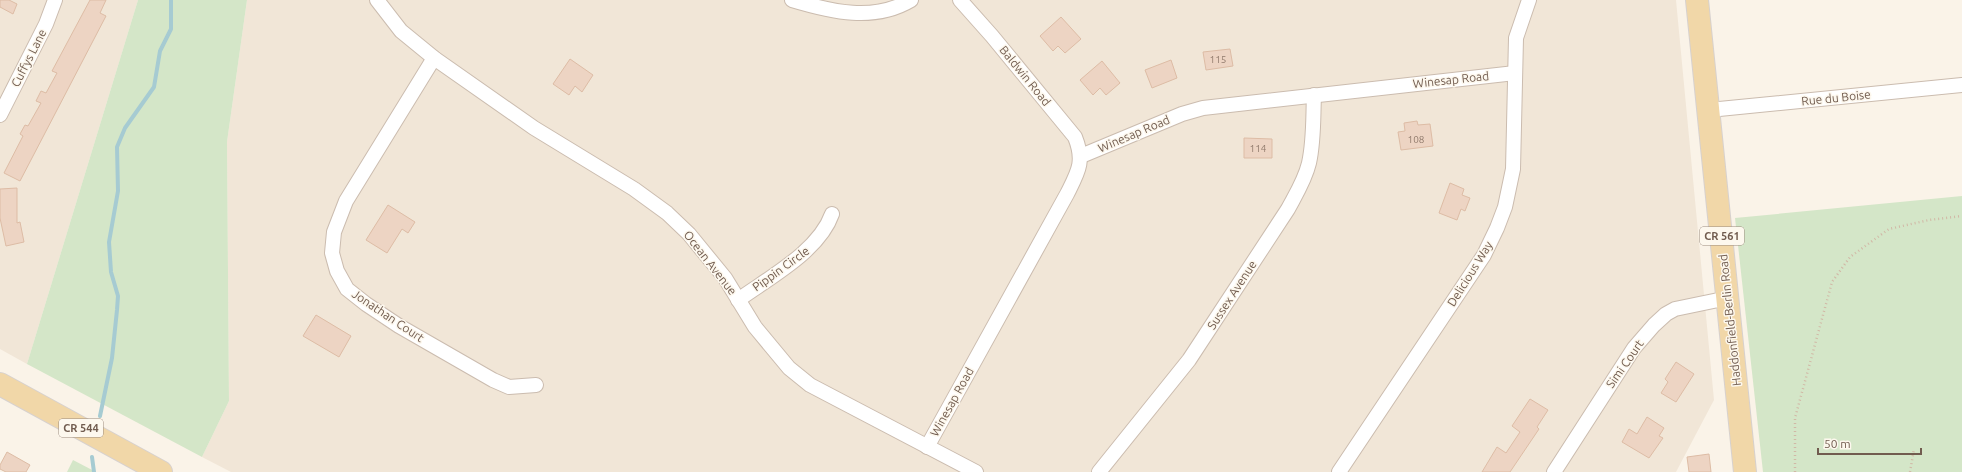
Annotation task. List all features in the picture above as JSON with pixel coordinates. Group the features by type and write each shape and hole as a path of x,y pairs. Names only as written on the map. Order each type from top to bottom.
{"main road":[{"name":"Haddonfield-Berlin Road","path":"1698,0 1745,472"},
{"name":"CR 544","path":"0,384 161,472"}],"street":[{"name":"Cuffys Lane","path":"0,115 46,24 55,0"},
{"name":"Ocean Avenue","path":"377,0 401,31 434,58 534,128 634,189 667,213 689,234 725,278 755,327 789,368 810,385 976,472"},
{"path":"792,0 822,9 852,13 878,12 897,8 911,0"},
{"name":"Baldwin Road","path":"960,0 992,36 1075,137 1081,151 1081,156"},
{"name":"Delicious Way","path":"1339,472 1484,255 1497,228 1505,207 1513,169 1516,38 1529,0"},
{"name":"Jonathan Court","path":"434,58 370,159 346,201 334,232 332,253 337,271 347,289 366,304 400,326 486,376 508,387 536,385"},
{"name":"Winesap Road","path":"927,447 1067,194 1080,167 1081,156 1182,114 1203,108 1515,73"},
{"name":"Rue du Boise","path":"1709,110 1962,85"},
{"name":"Sussex Avenue","path":"1099,472 1189,360 1288,209 1300,186 1308,165 1311,147 1314,95"},
{"name":"Pippin Circle","path":"738,300 816,243 829,223 832,214"},
{"name":"Simi Court","path":"1554,472 1634,348 1654,325 1666,314 1675,309 1728,298"}],"path":[{"path":"1794,472 1795,418 1832,282 1850,258 1890,229 1928,220 1962,216"},
{"path":"1910,472 1914,449"}],"shaded area":[{"path":"0,0 138,0 27,364 0,349"},
{"path":"247,0 1676,0 1714,400 1676,472 231,472 202,457 229,401 227,142"}],"green space":[{"path":"138,0 247,0 227,142 229,401 202,457 27,364"},
{"path":"1962,196 1962,472 1763,472 1735,218"},
{"path":"73,460 96,472 67,472"}],"building":[{"path":"0,0 9,0 17,4 13,14 0,7"},
{"path":"90,0 106,0 100,13 106,16 20,181 4,173 23,136 20,134 25,125 28,126 41,103 36,101 41,91 46,93 57,73 52,71"},
{"path":"1061,17 1081,39 1065,53 1058,46 1053,51 1040,36"},
{"path":"1230,49 1233,66 1206,70 1203,52"},
{"path":"570,59 593,75 582,92 575,86 569,95 553,84"},
{"path":"1171,60 1177,78 1152,88 1145,70"},
{"path":"1102,61 1120,83 1106,95 1100,88 1093,95 1080,80"},
{"path":"1417,121 1418,125 1430,124 1433,146 1401,150 1398,132 1405,131 1404,123"},
{"path":"1244,138 1272,139 1272,158 1244,158"},
{"path":"1450,183 1464,189 1462,195 1470,198 1465,211 1461,209 1457,220 1439,213"},
{"path":"17,188 17,223 20,222 24,242 6,246 0,218 0,189"},
{"path":"388,205 415,222 408,233 402,229 387,253 366,240"},
{"path":"316,315 351,336 339,357 303,336"},
{"path":"1676,362 1694,374 1676,402 1661,393 1668,382 1665,379"},
{"path":"1530,399 1548,410 1537,427 1539,429 1510,472 1482,472 1497,447 1506,453 1520,432 1512,426"},
{"path":"1647,417 1664,428 1659,436 1663,438 1649,458 1622,442 1629,429 1637,434"},
{"path":"7,452 30,465 26,472 6,472 0,469 0,465"},
{"path":"1709,454 1711,472 1689,472 1687,457"}],"waterway":[{"path":"100,416 112,358 118,296 111,272 109,242 118,191 117,147 125,128 154,87 160,51 171,29 171,0"},
{"path":"92,457 94,472"}]}
